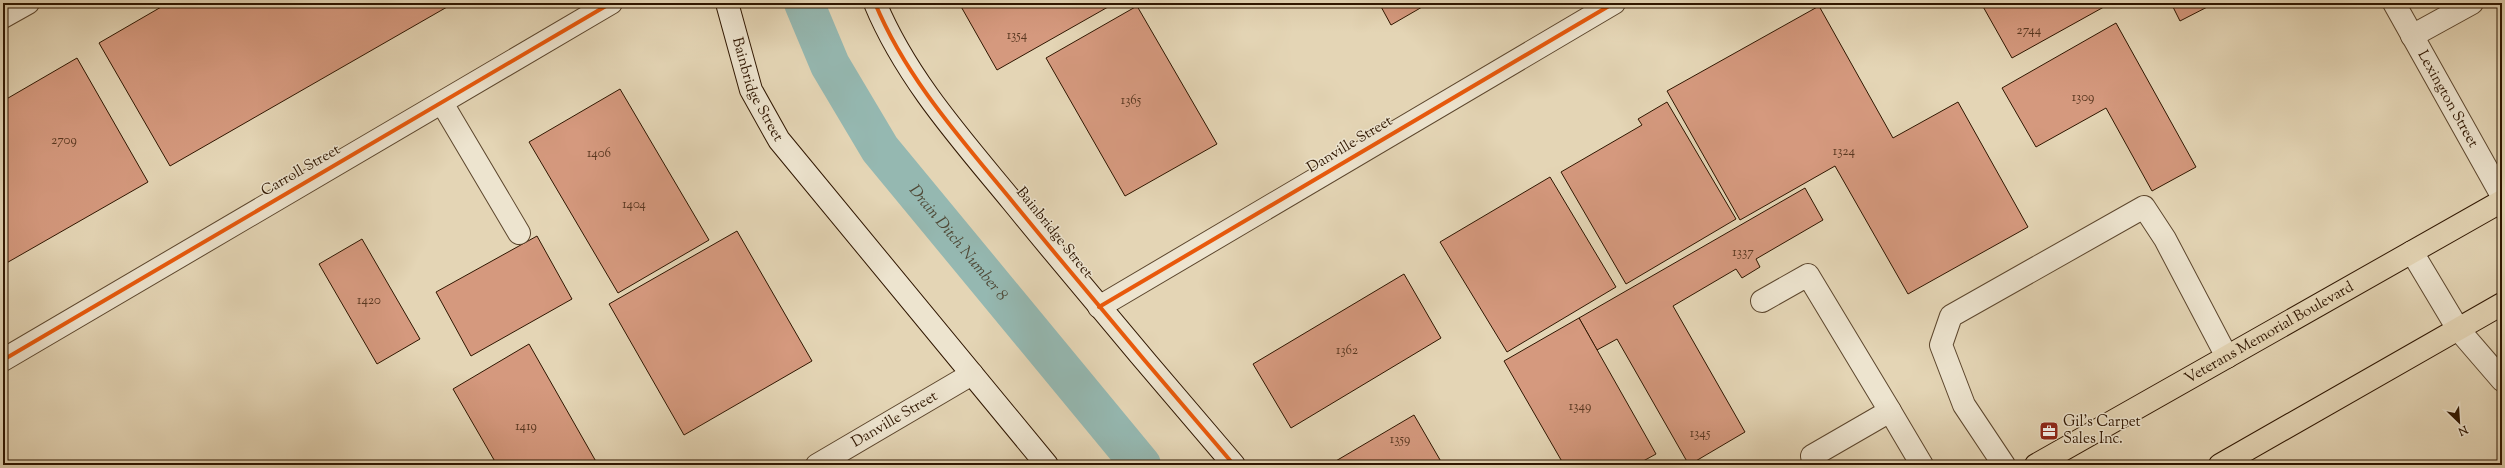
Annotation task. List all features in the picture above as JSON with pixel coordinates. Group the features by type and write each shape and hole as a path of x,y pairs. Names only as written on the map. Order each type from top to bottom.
{"main road":[{"name":"Veterans Memorial Boulevard","path":"2036,465 2502,201"},
{"path":"2220,465 2502,304"}],"street":[{"path":"3,16 28,3"},
{"name":"Carroll Street","path":"3,360 611,3"},
{"name":"Bainbridge Street","path":"727,3 751,90 779,140 1047,465"},
{"name":"Bainbridge Street","path":"875,3 883,23 926,95 1099,307 1234,465"},
{"name":"Danville Street","path":"1099,307 1614,3"},
{"name":"Lexington Street","path":"2394,3 2502,196"},
{"path":"2412,36 2472,3"},
{"path":"442,102 520,233"},
{"path":"2004,465 1964,405 1941,345 1951,316 2144,207 2165,239 2227,357"},
{"path":"2412,252 2458,329 2502,380"},
{"path":"1762,301 1808,275 1922,465"},
{"name":"Danville Street","path":"817,465 972,374"},
{"path":"1814,465 1812,456 1890,411"}],"building":[{"path":"168,3 454,3 170,166 99,43"},
{"path":"959,3 1115,3 997,70"},
{"path":"1379,3 1429,3 1391,25"},
{"path":"1981,3 2111,3 2012,58"},
{"path":"2171,3 2215,3 2180,21"},
{"path":"1137,6 1217,144 1125,196 1046,58"},
{"path":"1819,6 1893,138 1958,102 2028,227 1908,294 1835,166 1740,220 1667,91"},
{"path":"2116,23 2196,167 2152,191 2106,108 2036,147 2002,88"},
{"path":"77,58 148,182 3,265 3,101"},
{"path":"620,89 709,240 618,293 529,142"},
{"path":"1667,102 1736,219 1626,284 1561,172 1642,125 1638,119"},
{"path":"1550,177 1616,287 1507,352 1440,242"},
{"path":"1805,188 1823,220 1756,259 1760,267 1742,278 1736,269 1673,306 1745,432 1689,465 1617,339 1597,350 1579,318"},
{"path":"737,231 812,361 684,435 609,304"},
{"path":"537,236 572,299 471,356 436,292"},
{"path":"362,239 420,339 377,364 319,264"},
{"path":"1404,274 1441,338 1291,428 1253,364"},
{"path":"1579,318 1656,454 1636,465 1564,465 1504,361"},
{"path":"529,344 598,465 497,465 453,389"},
{"path":"1414,415 1443,465 1329,465"}],"waterway":[{"name":"Drain Ditch Number 8","path":"804,3 830,65 880,149 1141,465"}],"cycle path":[{"path":"3,360 611,3"},
{"path":"875,3 902,57 954,131 1150,367 1234,465"},
{"path":"1099,307 1614,3"}],"place":[{"name":"Gil's Carpet Sales Inc.","path":"2049,431"}]}
